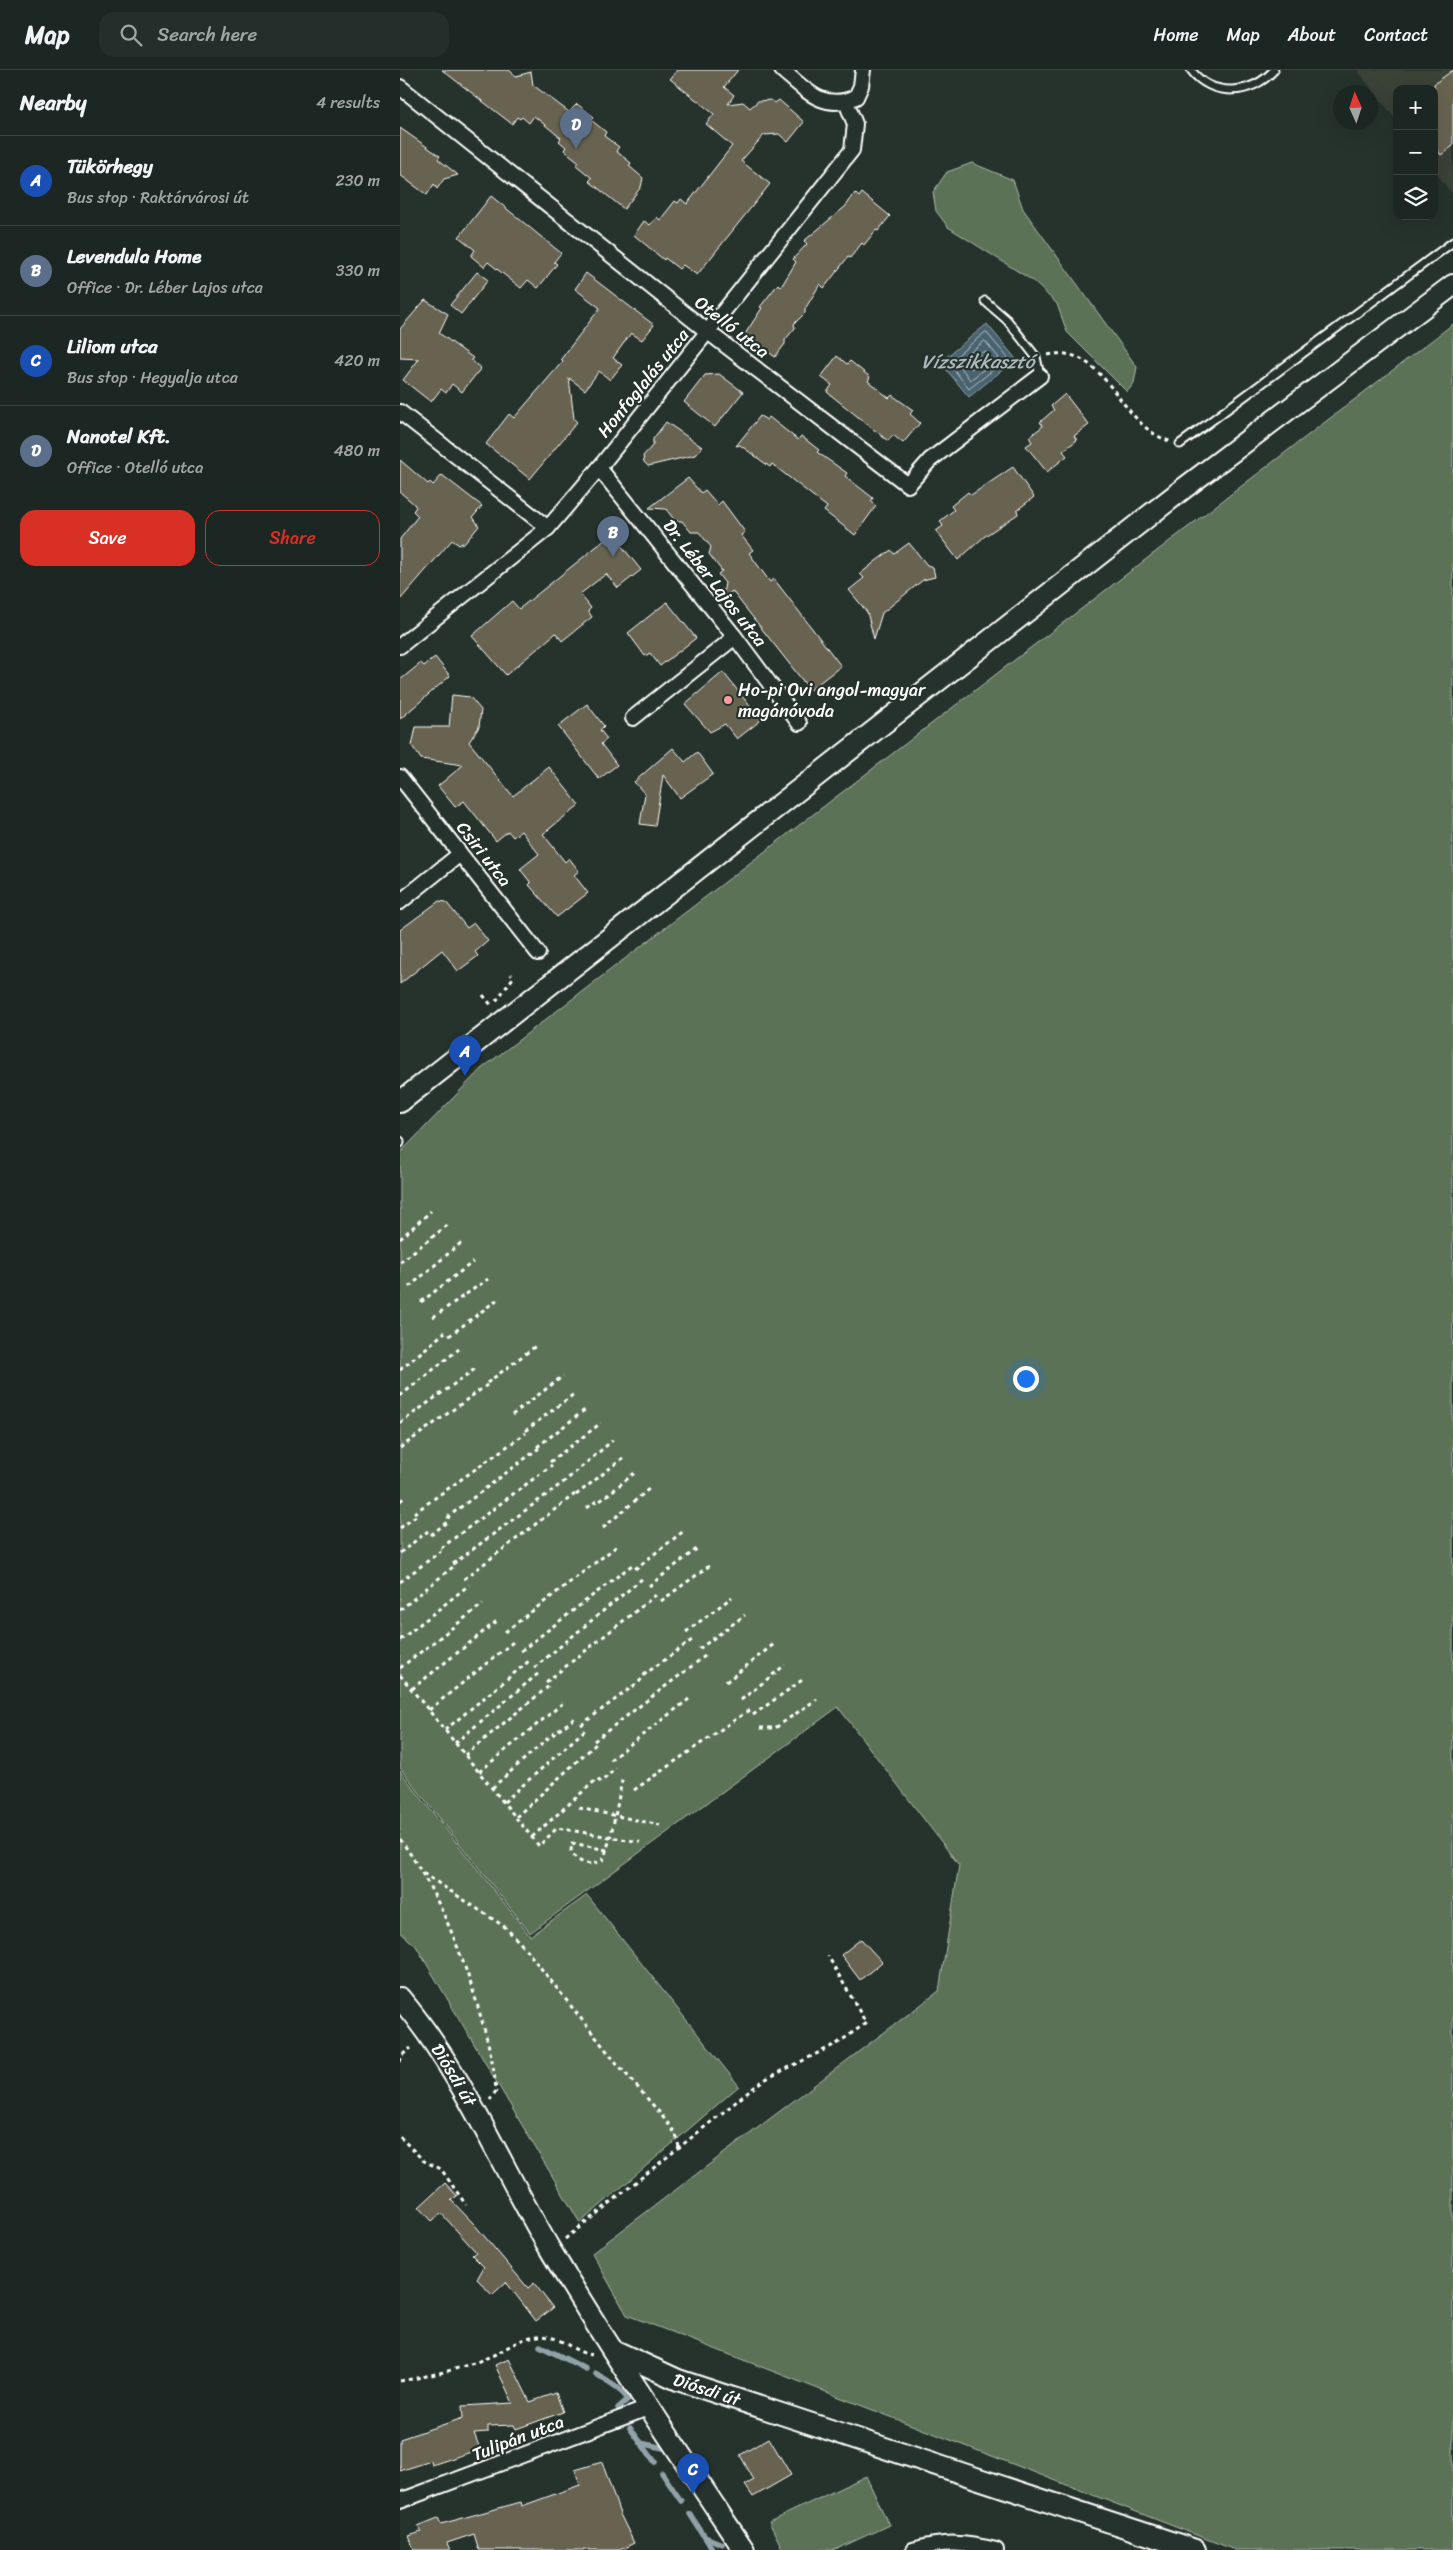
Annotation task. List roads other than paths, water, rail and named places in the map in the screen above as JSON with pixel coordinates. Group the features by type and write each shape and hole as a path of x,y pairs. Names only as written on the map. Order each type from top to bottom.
{"main road":[{"path":"400,1102 1183,489 1453,284"},
{"name":"Diósdi út","path":"400,1998 436,2045 475,2111 550,2250 613,2350 678,2380 1195,2550"},
{"path":"613,2350 648,2408 739,2548"}],"street":[{"path":"782,70 822,100 835,104 846,102 856,97 859,92 863,70"},
{"name":"Otelló utca","path":"400,88 708,332 908,485 930,460 1040,376"},
{"name":"Honfoglalás utca","path":"400,646 548,528 599,468 852,150 855,124 846,102"},
{"path":"400,412 548,528"},
{"name":"Dr. Léber Lajos utca","path":"599,468 735,637 799,723"},
{"path":"633,718 735,637"},
{"name":"Csiri utca","path":"400,777 538,952"},
{"path":"400,902 460,854"},
{"name":"Tulipán utca","path":"400,2501 648,2408"},
{"path":"913,2550 934,2544 966,2542 996,2550"}],"lane":[{"path":"1191,70 1196,77 1211,86 1227,90 1244,89 1260,83 1274,70"},
{"path":"1180,444 1453,242"},
{"path":"985,301 1006,320 1036,357 1040,376"}],"water":[{"name":"Vízszikkasztó","path":"987,324 1016,359 969,397 940,362"}],"waterway":[{"path":"540,2346 586,2369"},
{"path":"596,2374 618,2388 628,2399 618,2408"},
{"path":"630,2428 655,2462"},
{"path":"641,2443 663,2448"},
{"path":"662,2473 681,2501"},
{"path":"690,2514 713,2550"},
{"path":"705,2537 722,2544"}],"place":[{"name":"Nanotel Kft.","path":"576,149"},
{"name":"Levendula Home","path":"613,557"},
{"name":"Ho-pi Ovi angol-magyar magánóvoda","path":"728,700"},
{"name":"Tükörhegy","path":"465,1076"},
{"name":"Liliom utca","path":"693,2494"}]}
